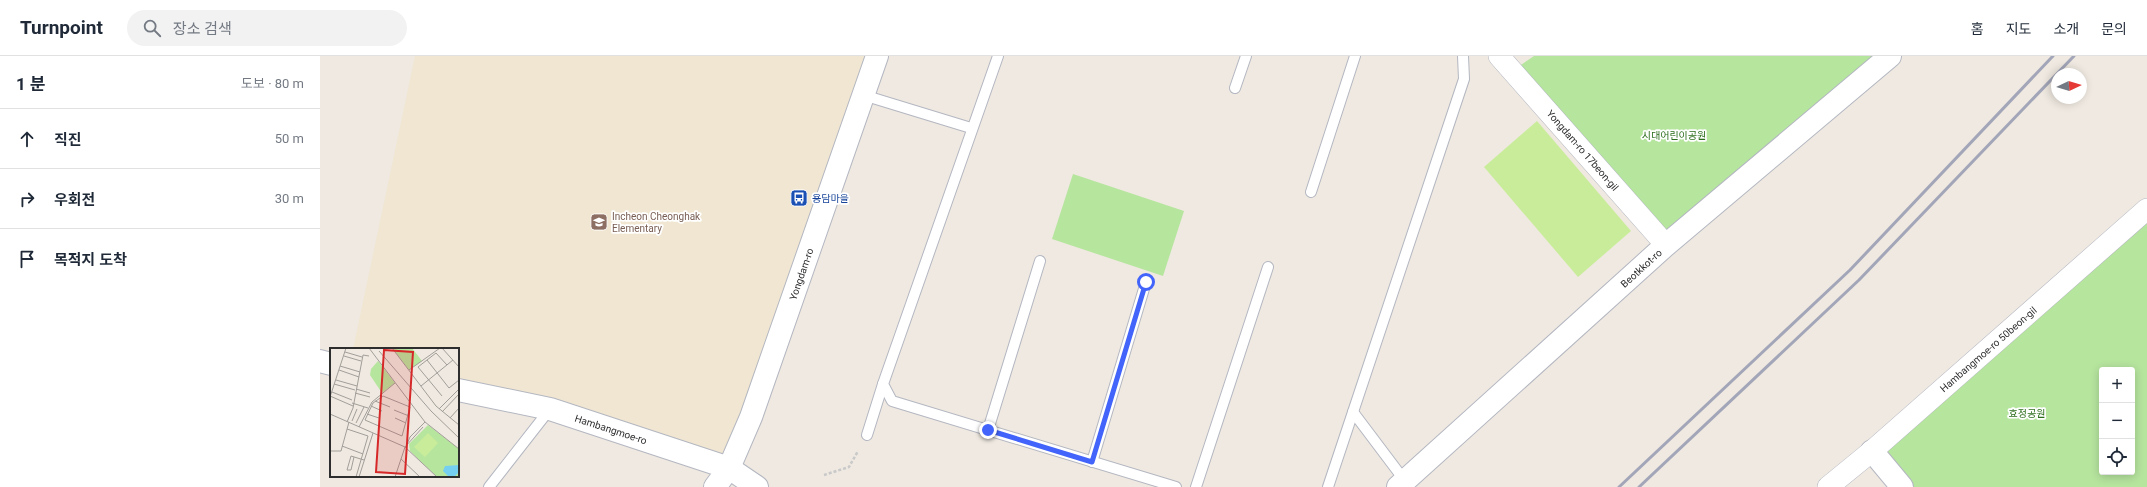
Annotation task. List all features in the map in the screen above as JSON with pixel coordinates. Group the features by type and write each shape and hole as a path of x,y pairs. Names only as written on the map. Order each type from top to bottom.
{"street":[{"name":"Yongdam-ro","path":"715,487 729,468 751,417 877,56"},
{"name":"Yongdam-ro 17beon-gil","path":"1499,56 1666,245"},
{"name":"Beotkkot-ro","path":"1402,484 1666,245 1890,56"},
{"name":"Hambangmoe-ro 50beon-gil","path":"1828,487 1872,451 2147,209"},
{"path":"320,361 330,364"},
{"name":"Hambangmoe-ro","path":"459,390 550,409 729,468 757,487"},
{"path":"1872,451 1902,487"}],"lane":[{"path":"866,435 971,128 998,56"},
{"path":"1235,88 1246,56"},
{"path":"1311,192 1355,56"},
{"path":"1328,487 1464,79 1463,56"},
{"path":"863,95 971,128"},
{"path":"988,430 1040,261"},
{"path":"1196,487 1268,267"},
{"path":"1092,462 1146,282"},
{"path":"883,384 892,401 1092,462 1148,483 1176,487"},
{"path":"489,487 550,409"},
{"path":"1353,412 1402,484"}],"path":[{"path":"824,474 849,467 866,435"}],"shaded area":[{"name":"Incheon Cheonghak Elementary","path":"415,56 877,56 729,468 459,390 459,348 353,348"}],"green space":[{"name":"시대어린이공원","path":"1534,56 1890,56 1666,245 1512,71"},
{"path":"1537,121 1631,231 1578,277 1484,167"},
{"path":"1073,174 1184,211 1163,276 1052,239"},
{"name":"효정공원","path":"2147,209 2147,487 1902,487 1872,451"}],"railway":[{"path":"1619,487 1850,270 2053,56"},
{"path":"1639,487 1859,280 2074,56"}],"place":[{"name":"용담마을","path":"799,198"},
{"name":"Incheon Cheonghak Elementary","path":"599,222"}],"route":[{"path":"988,430 1092,462 1146,282"}]}
